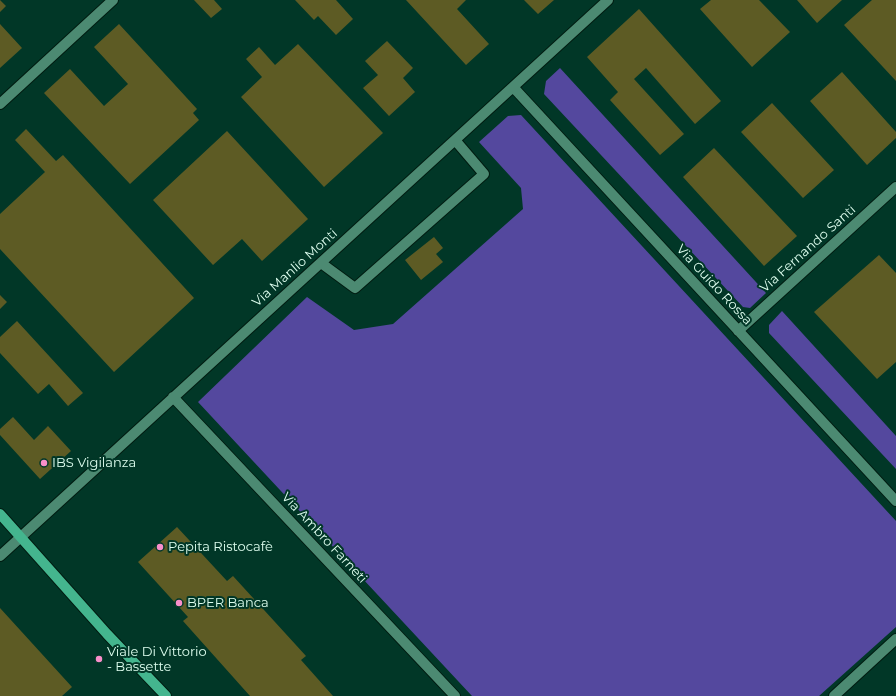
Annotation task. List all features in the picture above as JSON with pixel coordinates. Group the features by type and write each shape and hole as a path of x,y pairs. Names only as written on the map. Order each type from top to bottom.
{"main road":[{"path":"0,514 107,634 166,696"}],"street":[{"path":"0,104 113,0"},
{"name":"Via Manlio Monti","path":"0,556 608,0"},
{"name":"Via Guido Rossa","path":"513,87 896,501"},
{"path":"321,263 355,288 484,174 455,140"},
{"name":"Via Fernando Santi","path":"738,331 896,187"},
{"name":"Via Ambro Farneti","path":"173,397 455,696"},
{"path":"834,696 896,639"}],"shaded area":[{"path":"560,68 766,293 750,308 743,307 544,94 546,81"},
{"path":"521,115 896,521 896,627 819,696 472,696 198,402 307,297 354,330 393,324 523,209 521,188 479,142 508,116"},
{"path":"782,311 896,436 896,469 769,333 769,325"}],"building":[{"path":"0,0 6,6 0,12"},
{"path":"194,0 214,0 222,9 211,18"},
{"path":"295,0 336,0 353,19 336,35 318,16 314,20"},
{"path":"406,0 466,0 457,9 489,44 466,65"},
{"path":"524,0 554,0 538,14"},
{"path":"711,0 759,0 790,32 752,67 700,9"},
{"path":"797,0 842,0 817,23"},
{"path":"872,0 896,0 896,81 844,25"},
{"path":"639,9 721,101 695,124 646,68 634,79 684,134 660,155 610,100 618,92 587,57"},
{"path":"0,24 22,48 0,68"},
{"path":"119,24 197,109 193,113 199,120 130,184 44,93 70,69 104,106 128,84 94,47"},
{"path":"387,41 413,68 403,78 415,92 389,116 363,88 378,75 365,61"},
{"path":"298,44 383,133 324,187 241,97 262,77 246,59 259,47 275,65"},
{"path":"842,72 896,132 896,138 867,165 810,101"},
{"path":"772,103 834,170 803,198 741,132"},
{"path":"26,129 56,161 63,155 194,298 114,372 0,249 0,214 45,172 15,140"},
{"path":"227,131 308,219 262,261 242,239 213,265 153,200"},
{"path":"714,148 797,236 764,266 683,177"},
{"path":"434,237 443,248 436,254 443,262 421,280 405,260"},
{"path":"879,255 896,273 896,362 877,379 814,312"},
{"path":"0,295 7,302 0,309"},
{"path":"17,321 83,393 68,406 49,384 38,394 0,353 0,337"},
{"path":"13,417 34,440 48,426 71,451 40,479 0,435 0,429"},
{"path":"177,527 227,581 233,576 306,656 301,660 333,696 250,696 183,621 188,617 138,562"},
{"path":"0,608 72,687 62,696 0,696"}],"place":[{"name":"IBS Vigilanza","path":"44,463"},
{"name":"Pepita Ristocafè","path":"160,547"},
{"name":"BPER Banca","path":"179,603"},
{"name":"Viale Di Vittorio - Bassette","path":"99,659"}]}
